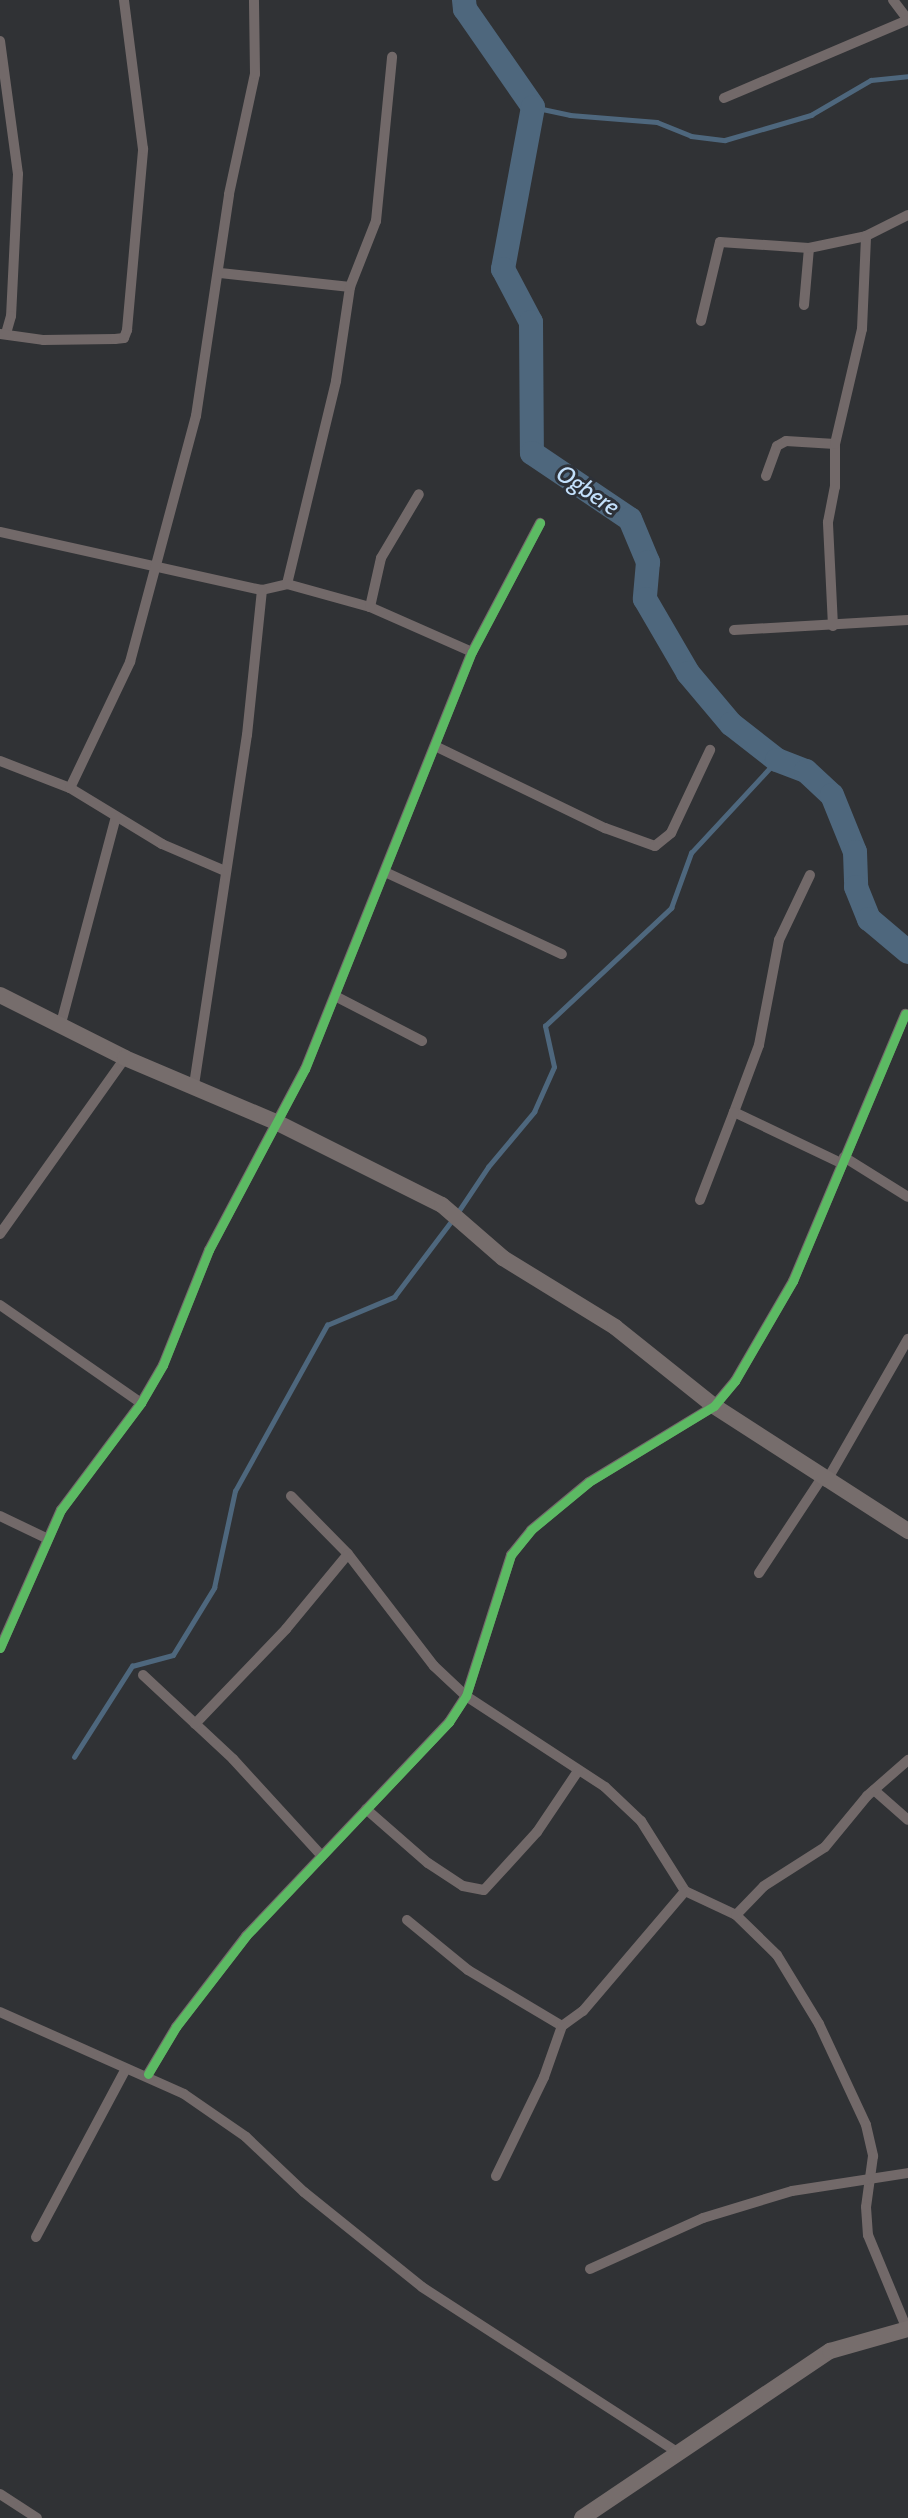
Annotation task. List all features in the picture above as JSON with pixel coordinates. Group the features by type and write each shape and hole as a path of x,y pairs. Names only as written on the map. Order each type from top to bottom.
{"street":[{"path":"0,41 18,174 11,316 3,333 43,340 124,338 127,330 143,149 124,0"},
{"path":"71,788 130,662 196,416 220,273 229,194 256,74 254,0"},
{"path":"724,98 908,20 893,0"},
{"path":"288,584 325,435 350,287 376,221 392,57"},
{"path":"701,321 720,242 809,248 866,236 908,215"},
{"path":"834,625 828,522 835,444 862,329 866,236"},
{"path":"804,305 809,248"},
{"path":"220,273 350,287"},
{"path":"766,476 777,446 786,442 835,444"},
{"path":"370,607 381,558 419,494"},
{"path":"0,1648 36,1572 46,1538 61,1510 141,1404 163,1365 209,1250 278,1123 335,996 472,652 540,523"},
{"path":"0,532 262,590 288,584 370,607 472,652"},
{"path":"194,1085 203,1052 225,871 247,735 262,590"},
{"path":"734,630 908,620"},
{"path":"435,746 605,828 655,846 671,833 710,750"},
{"path":"0,761 71,788 162,844 225,871"},
{"path":"61,1027 116,817"},
{"path":"385,872 562,954"},
{"path":"700,1200 759,1045 779,940 810,875"},
{"path":"0,995 125,1058 194,1085 278,1123 442,1206 503,1258 615,1327 714,1406 824,1480 908,1531"},
{"path":"335,996 422,1041"},
{"path":"148,2074 207,1984 320,1854 428,1748 466,1696 511,1555 531,1530 589,1482 714,1406 735,1381 793,1281 905,1014"},
{"path":"0,1234 125,1058"},
{"path":"734,1112 843,1160 908,1197"},
{"path":"0,1305 141,1404"},
{"path":"759,1573 824,1480 908,1339"},
{"path":"291,1496 348,1554 434,1665 466,1696 605,1787 641,1821 685,1891 736,1914 777,1955 819,2024 866,2125 873,2156 869,2180 868,2235 908,2329 830,2351 582,2518"},
{"path":"0,1516 46,1538"},
{"path":"195,1724 286,1629 348,1554"},
{"path":"143,1675 195,1724 320,1854"},
{"path":"736,1914 764,1886 825,1847 874,1790 908,1760"},
{"path":"366,1810 428,1863 463,1886 484,1890 537,1832 579,1771"},
{"path":"874,1790 908,1820"},
{"path":"496,2176 544,2077 562,2026 583,2011 685,1891"},
{"path":"407,1920 468,1970 562,2026"},
{"path":"0,2012 125,2070 148,2074 246,2137 304,2192 422,2287 677,2452"},
{"path":"36,2237 125,2070"},
{"path":"590,2269 703,2218 792,2191 908,2173"},
{"path":"0,2494 37,2518"}],"waterway":[{"name":"Ogbere","path":"464,0 465,9 533,107 503,269 531,322 532,453 630,519 648,562 645,599 688,673 731,724 777,760 806,771 832,795 855,852 856,887 869,919 908,952"},
{"path":"533,107 570,115 657,122 691,136 725,140 811,115 871,80 908,76"},
{"path":"458,1212 488,1167 534,1112 554,1067 545,1026 671,908 691,853 777,760"},
{"path":"74,1757 132,1666 173,1655 214,1588 235,1491 327,1325 394,1297 453,1219"}],"cycle path":[{"path":"0,1648 61,1510 141,1403 163,1365 209,1250 305,1069 472,652 540,523"},
{"path":"148,2074 176,2027 246,1936 449,1722 466,1696 511,1555 531,1530 589,1482 714,1406 735,1381 793,1281 905,1014"}]}
